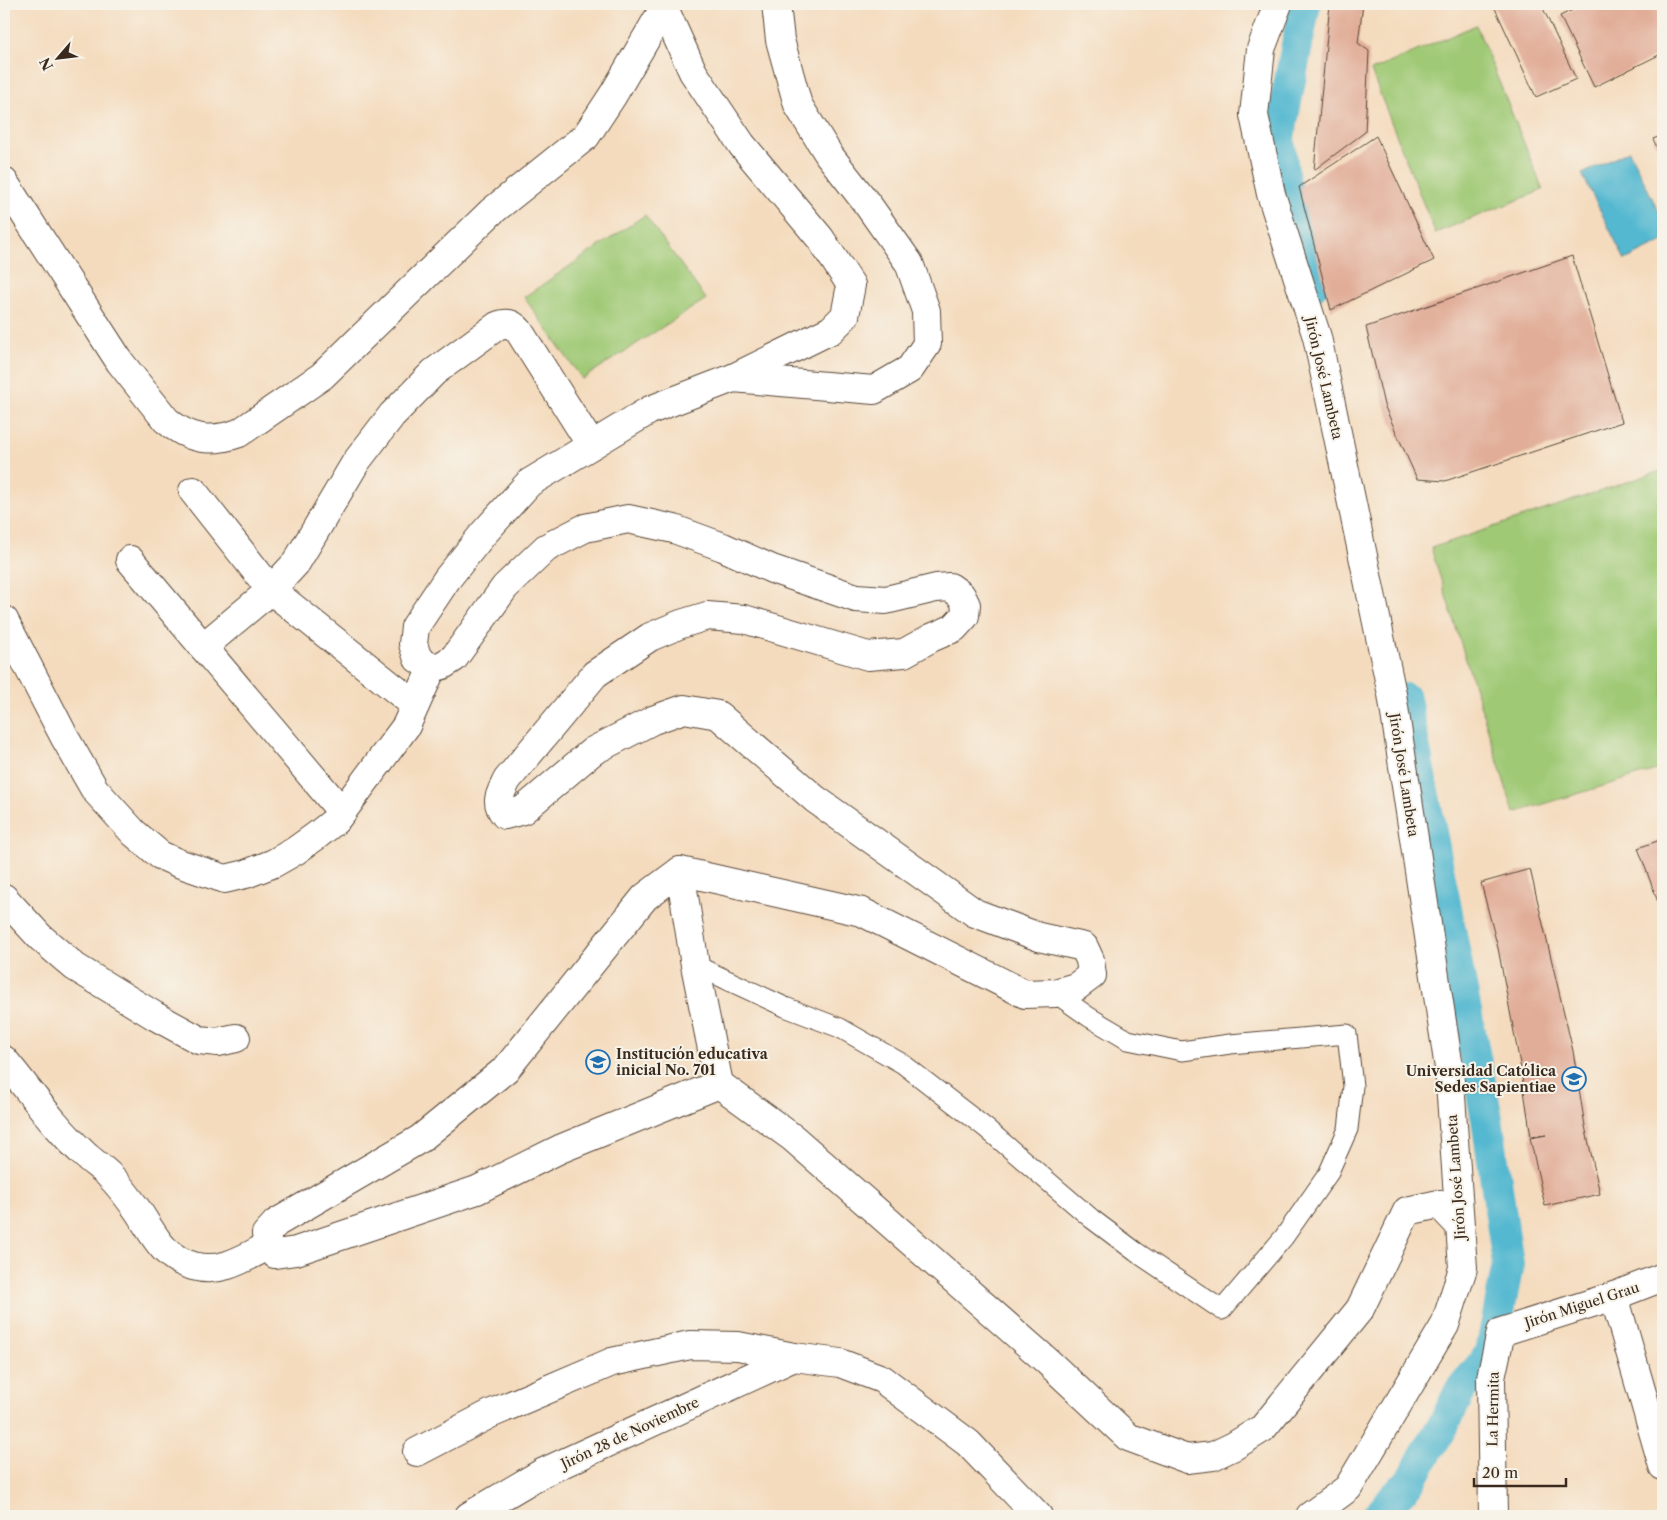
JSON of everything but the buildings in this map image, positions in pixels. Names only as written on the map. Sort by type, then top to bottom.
[{"type":"street","points":[[733,378],[874,390],[910,369],[927,344],[926,311],[909,263],[868,205],[829,155],[798,105],[780,40],[776,4]]},
{"type":"street","name":"Jirón José Lambeta","points":[[1278,4],[1261,49],[1254,115],[1271,194],[1317,337],[1392,694],[1448,1068],[1463,1268],[1444,1325],[1388,1417],[1348,1488],[1310,1516]]},
{"type":"street","points":[[664,6],[693,72],[742,145],[820,238],[851,285],[844,316],[831,330],[733,378],[650,410],[529,483],[483,534],[447,580],[415,627],[413,644],[418,659],[432,668],[443,665],[454,658],[505,587],[546,548],[585,528],[628,518],[674,529],[723,547],[772,569],[856,598],[886,600],[936,588],[950,587],[961,595],[966,605],[965,616],[954,628],[904,653],[868,656],[744,619],[707,616],[650,637],[595,674],[507,780],[498,800],[500,808],[505,815],[522,810],[593,751],[653,720],[684,709],[718,715],[815,799],[975,913],[1039,937],[1084,947],[1090,960],[1092,975],[1076,987],[1055,993],[1025,994],[862,912],[680,871],[645,897],[506,1069],[420,1139],[276,1222],[266,1234],[268,1246],[275,1254],[296,1251],[477,1190],[560,1149],[719,1084]]},
{"type":"street","points":[[4,182],[120,362],[166,420],[174,428],[195,437],[225,438],[239,432],[322,376],[491,212],[586,136],[664,6]]},
{"type":"street","points":[[203,647],[272,590],[296,563],[356,462],[392,415],[434,372],[497,326],[505,323],[514,325],[520,331],[591,446]]},
{"type":"street","points":[[193,491],[272,590],[415,705]]},
{"type":"street","points":[[130,560],[342,812]]},
{"type":"street","points":[[4,620],[65,738],[95,790],[134,833],[160,855],[225,879],[246,874],[274,863],[296,850],[336,820],[406,726],[432,668]]},
{"type":"street","points":[[680,871],[695,965],[719,1084],[793,1138],[1047,1361],[1128,1437],[1187,1460],[1213,1456],[1234,1446],[1263,1428],[1360,1309],[1407,1211],[1439,1204],[1459,1225]]},
{"type":"street","points":[[4,898],[40,937],[75,967],[155,1016],[198,1040],[218,1042],[236,1038]]},
{"type":"street","points":[[4,1060],[38,1103],[82,1153],[109,1175],[135,1207],[158,1243],[168,1253],[180,1261],[193,1266],[211,1268],[229,1266],[268,1246]]},
{"type":"street","name":"Jirón Miguel Grau","points":[[1501,1332],[1614,1296],[1663,1277]]},
{"type":"street","points":[[1614,1296],[1663,1466]]},
{"type":"street","name":"La Hermita","points":[[1493,1516],[1492,1378],[1501,1332]]},
{"type":"street","points":[[417,1452],[490,1414],[612,1362],[690,1346],[738,1346],[794,1357],[840,1363],[882,1380],[968,1443],[1038,1516]]},
{"type":"street","name":"Jirón 28 de Noviembre","points":[[469,1516],[542,1474],[794,1357]]},
{"type":"lane","points":[[695,965],[785,1007],[840,1028],[903,1064],[987,1129],[1092,1219],[1136,1252],[1222,1310],[1284,1237],[1328,1174],[1348,1129],[1353,1086],[1347,1034],[1230,1044],[1182,1051],[1128,1040],[1089,1017],[1055,993]]},
{"type":"green space","points":[[1476,25],[1543,190],[1435,233],[1371,71]]},
{"type":"green space","points":[[645,215],[706,299],[582,379],[524,297]]},
{"type":"green space","points":[[1663,470],[1663,768],[1514,813],[1431,548]]},
{"type":"water","points":[[1629,151],[1663,220],[1663,241],[1625,260],[1582,174]]},
{"type":"waterway","points":[[1305,4],[1279,137],[1284,181],[1313,285]]},
{"type":"waterway","points":[[1377,1516],[1411,1480],[1459,1393],[1491,1353],[1508,1264],[1487,1119],[1405,699]]},
{"type":"place","name":"Institución educativa inicial No. 701","points":[[598,1062]]},
{"type":"place","name":"Universidad Católica Sedes Sapientiae","points":[[1574,1079]]}]
